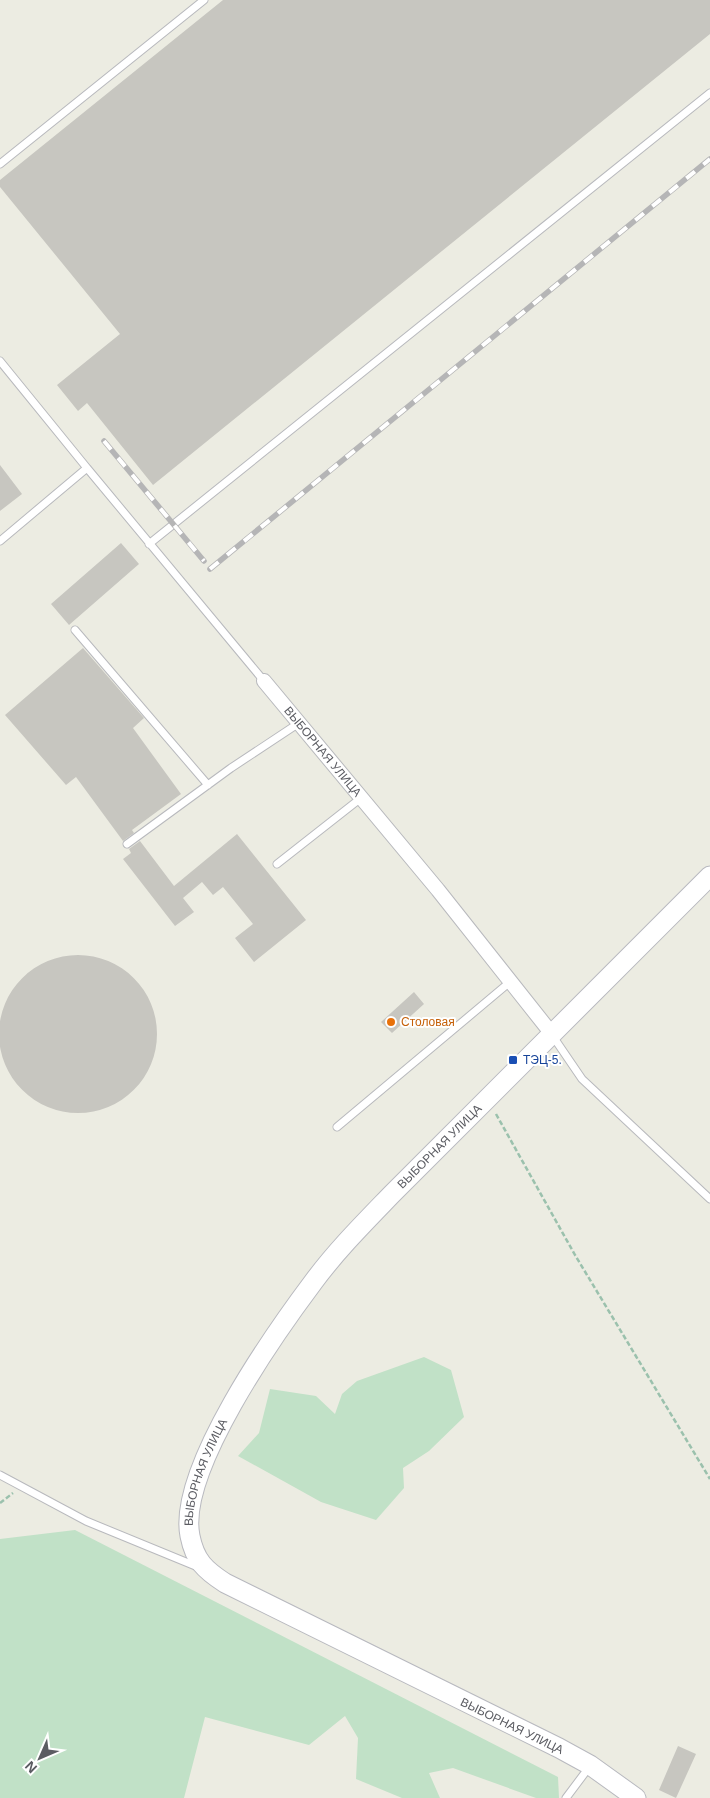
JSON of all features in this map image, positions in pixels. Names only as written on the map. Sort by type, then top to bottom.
[{"type":"main road","name":"ВЫБОРНАЯ УЛИЦА","points":[[636,1798],[590,1765],[225,1583],[205,1570],[190,1537],[189,1519],[196,1483],[218,1431],[244,1383],[314,1281],[354,1233],[710,876]]},
{"type":"street","name":"ВЫБОРНАЯ УЛИЦА","points":[[264,681],[438,890],[552,1034]]},
{"type":"lane","points":[[0,164],[204,0]]},
{"type":"lane","points":[[149,544],[710,93]]},
{"type":"lane","points":[[0,361],[149,544],[264,681]]},
{"type":"lane","points":[[0,541],[88,468]]},
{"type":"lane","points":[[75,630],[208,785]]},
{"type":"lane","points":[[127,844],[208,785],[299,723]]},
{"type":"lane","points":[[276,864],[361,798]]},
{"type":"lane","points":[[337,1127],[510,982]]},
{"type":"lane","points":[[552,1034],[582,1078],[710,1199]]},
{"type":"lane","points":[[0,1475],[86,1521],[205,1570]]},
{"type":"lane","points":[[566,1798],[590,1765]]},
{"type":"path","points":[[487,1099],[574,1255],[710,1479]]},
{"type":"green space","points":[[424,1357],[451,1370],[464,1417],[429,1451],[403,1468],[404,1488],[376,1520],[321,1502],[238,1456],[259,1433],[270,1389],[316,1396],[335,1414],[342,1394],[357,1381]]},
{"type":"green space","points":[[75,1530],[558,1777],[559,1798],[536,1798],[453,1768],[429,1773],[440,1798],[402,1798],[356,1779],[358,1738],[345,1716],[309,1745],[205,1717],[184,1798],[0,1798],[0,1539]]},
{"type":"building","points":[[223,0],[710,0],[710,34],[153,485],[87,403],[78,411],[57,385],[120,334],[0,187],[0,180]]},
{"type":"building","points":[[0,465],[22,494],[0,511]]},
{"type":"building","points":[[121,543],[139,564],[69,625],[51,604]]},
{"type":"building","points":[[83,648],[144,718],[133,728],[181,794],[132,830],[134,833],[123,841],[76,777],[66,785],[5,715]]},
{"type":"building","points":[[237,834],[306,920],[254,962],[235,938],[253,924],[223,887],[213,895],[202,882],[183,898],[194,912],[175,926],[123,859],[131,853],[129,849],[140,841],[174,886]]},
{"type":"building","points":[[86,955],[101,958],[115,964],[134,978],[144,990],[154,1011],[157,1034],[154,1057],[144,1078],[134,1090],[122,1100],[101,1110],[86,1113],[70,1113],[55,1110],[34,1100],[12,1078],[0,1049],[-1,1026],[2,1011],[12,990],[34,968],[63,956]]},
{"type":"building","points":[[414,992],[424,1004],[392,1033],[381,1022]]},
{"type":"building","points":[[678,1746],[696,1754],[676,1798],[659,1790]]},
{"type":"railway","points":[[210,569],[710,159]]},
{"type":"railway","points":[[104,441],[204,561]]},
{"type":"place","name":"Столовая","points":[[391,1022]]},
{"type":"place","name":"ТЭЦ-5.","points":[[513,1060]]}]
